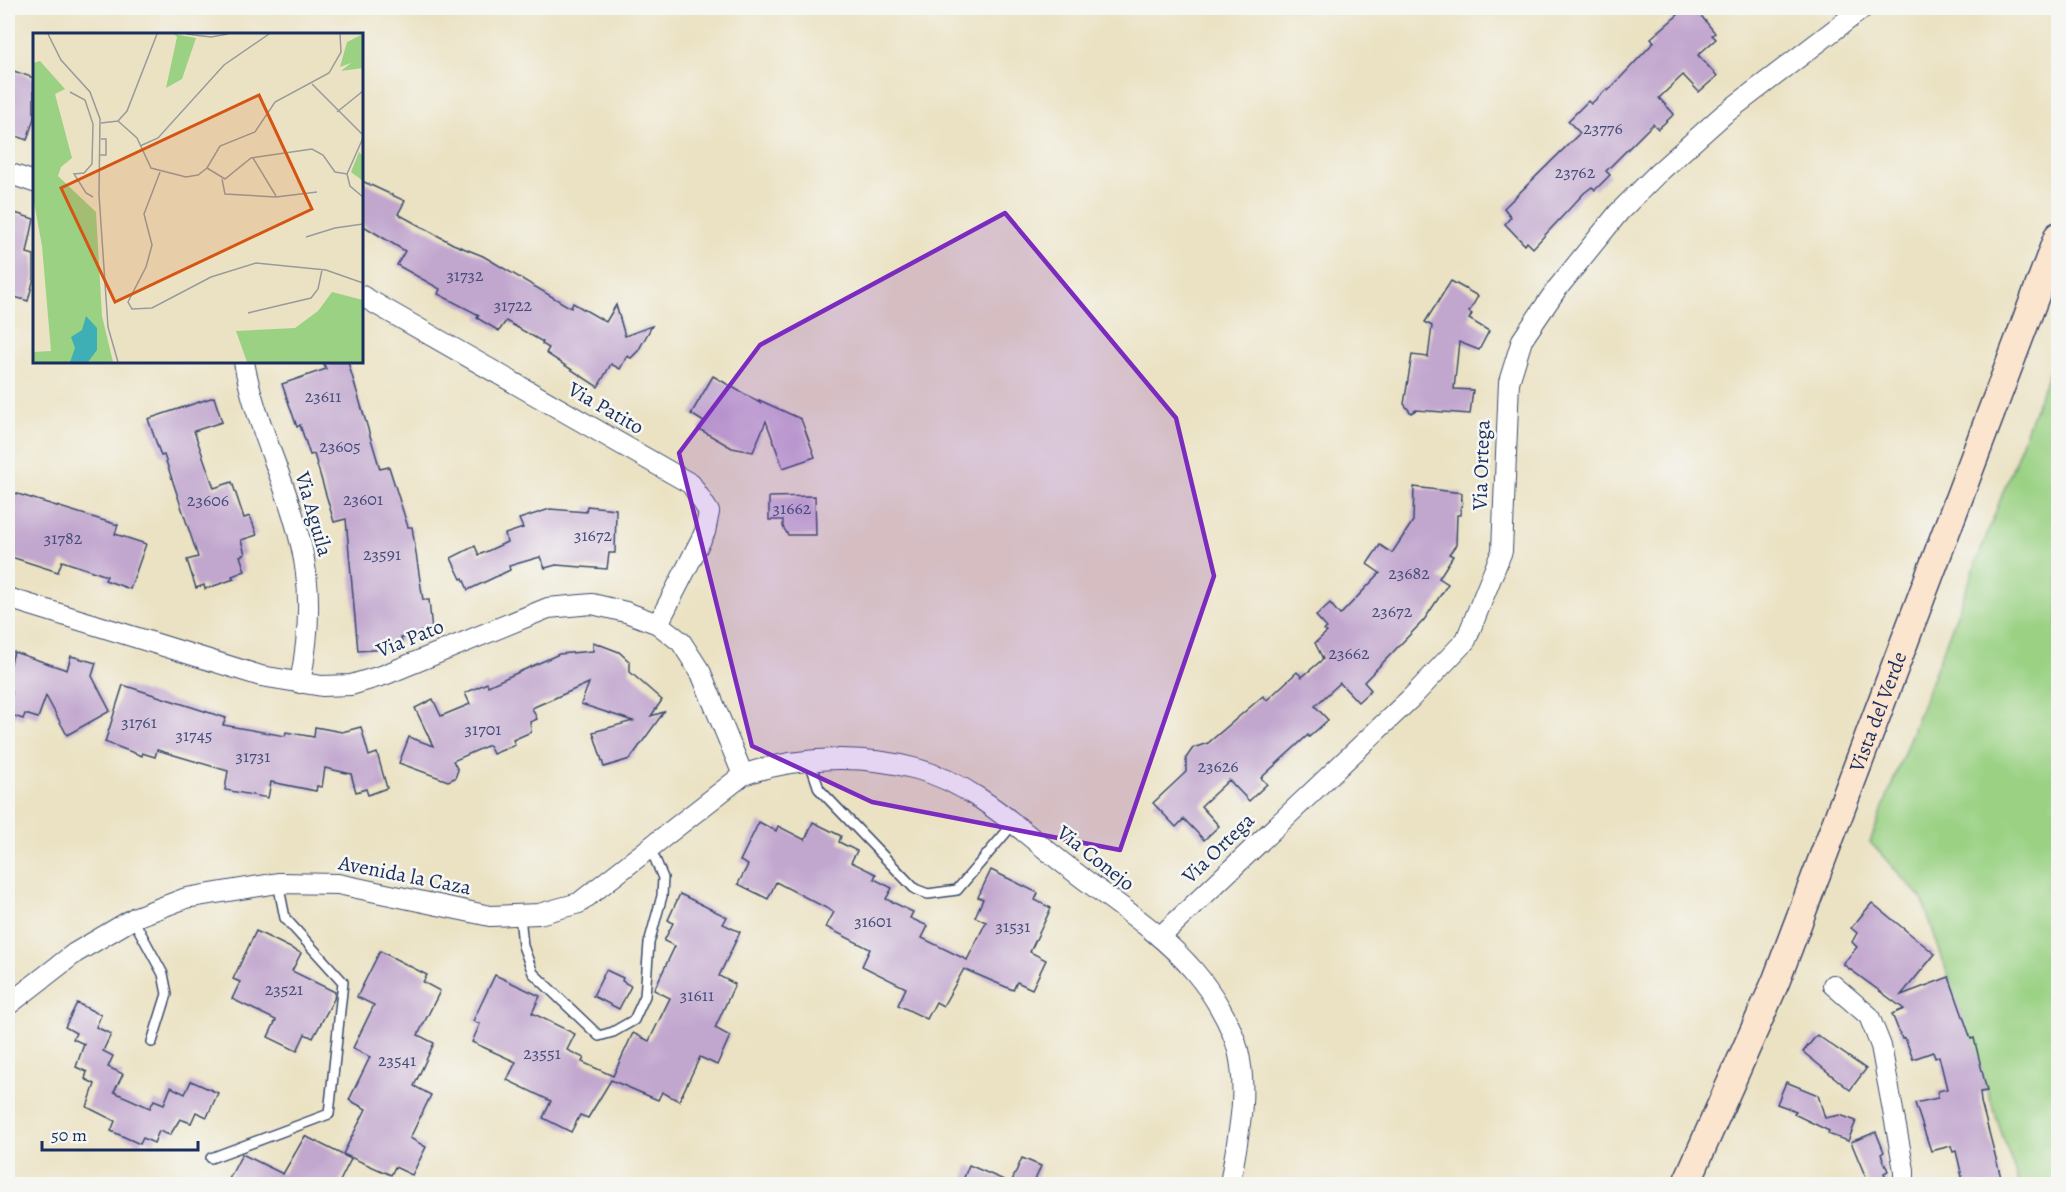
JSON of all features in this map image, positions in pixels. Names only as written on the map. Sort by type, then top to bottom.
[{"type":"street","name":"Via Ortega","points":[[1160,937],[1411,698],[1466,640],[1502,551],[1509,382],[1522,340],[1556,290],[1619,212],[1657,174],[1723,115],[1863,8]]},
{"type":"street","points":[[8,173],[33,182]]},
{"type":"street","name":"Vista del Verde","points":[[1686,1185],[1776,981],[2058,236]]},
{"type":"street","name":"Via Patito","points":[[363,297],[691,484],[709,512],[705,532],[658,624]]},
{"type":"street","name":"Via Aguila","points":[[244,363],[249,390],[295,523],[307,574],[308,643],[300,683]]},
{"type":"street","name":"Via Pato","points":[[8,598],[261,676],[300,683],[351,685],[384,675],[548,608],[592,604],[658,624],[681,642],[701,673],[743,775]]},
{"type":"street","name":"Via Conejo","points":[[743,775],[766,767],[844,759],[919,769],[957,785],[1014,823],[1160,937],[1194,971],[1219,1007],[1238,1049],[1243,1098],[1230,1185]]},
{"type":"street","name":"Avenida la Caza","points":[[8,1005],[75,953],[133,919],[186,898],[278,883],[338,885],[490,916],[539,914],[579,903],[743,775]]},
{"type":"street","points":[[1833,985],[1869,1016],[1881,1046],[1904,1170],[1904,1185]]},
{"type":"lane","points":[[810,762],[819,789],[915,890],[928,894],[957,890],[1014,823]]},
{"type":"lane","points":[[520,915],[524,946],[533,973],[599,1036],[613,1032],[634,1020],[645,996],[649,943],[662,896],[663,878],[650,847]]},
{"type":"lane","points":[[211,1158],[329,1114],[343,982],[285,918],[278,883]]},
{"type":"lane","points":[[133,919],[164,974],[167,994],[152,1042]]},
{"type":"highlighted area","points":[[1005,213],[1176,418],[1214,576],[1120,850],[872,802],[752,746],[679,453],[760,345]]},
{"type":"green space","points":[[2058,348],[2058,1184],[2019,1184],[1922,899],[1870,842]]},
{"type":"building","points":[[1686,8],[1695,8],[1715,33],[1712,35],[1716,39],[1698,55],[1717,76],[1699,92],[1683,75],[1659,98],[1674,114],[1658,129],[1653,124],[1606,171],[1610,175],[1595,190],[1592,187],[1584,193],[1533,248],[1527,242],[1525,245],[1505,224],[1511,217],[1504,208],[1580,133],[1568,121],[1588,101],[1591,104],[1607,89],[1608,91],[1654,42],[1651,38]]},
{"type":"building","points":[[8,69],[33,78],[33,121],[27,140],[8,133]]},
{"type":"building","points":[[363,181],[405,201],[398,214],[453,244],[483,256],[571,308],[573,303],[606,322],[616,305],[625,336],[652,326],[638,351],[631,358],[627,356],[620,369],[611,364],[598,387],[546,353],[549,348],[542,344],[543,342],[506,321],[499,331],[477,318],[479,315],[438,294],[440,289],[397,265],[405,251],[363,226]]},
{"type":"building","points":[[15,213],[33,219],[27,253],[33,255],[33,282],[28,301],[8,295],[8,216],[14,218]]},
{"type":"building","points":[[1451,281],[1478,296],[1469,312],[1472,314],[1469,319],[1489,331],[1479,350],[1459,342],[1454,389],[1473,390],[1470,414],[1416,410],[1411,413],[1404,404],[1412,355],[1428,357],[1432,326],[1425,322]]},
{"type":"building","points":[[323,363],[348,363],[380,469],[389,467],[408,527],[412,527],[423,600],[429,600],[432,631],[420,632],[420,636],[401,638],[402,642],[388,643],[388,649],[358,651],[346,519],[334,522],[314,454],[310,455],[300,425],[297,427],[282,384],[326,369]]},
{"type":"building","points":[[713,376],[760,403],[759,400],[801,419],[815,457],[783,468],[766,421],[753,452],[732,448],[699,429],[704,422],[691,414]]},
{"type":"building","points":[[214,397],[222,422],[194,431],[214,488],[232,482],[244,518],[250,516],[257,535],[241,540],[245,554],[240,556],[245,571],[232,576],[234,579],[205,589],[204,585],[196,588],[187,560],[198,557],[164,455],[161,456],[148,419]]},
{"type":"building","points":[[1414,487],[1462,493],[1461,515],[1457,515],[1456,545],[1449,554],[1453,556],[1439,578],[1448,584],[1424,620],[1364,682],[1371,690],[1358,702],[1340,683],[1315,706],[1328,720],[1261,778],[1267,784],[1249,801],[1229,780],[1201,806],[1219,826],[1204,840],[1184,819],[1176,827],[1153,803],[1186,772],[1186,758],[1193,748],[1208,743],[1263,696],[1267,700],[1297,672],[1302,677],[1323,659],[1315,643],[1327,632],[1324,630],[1327,628],[1316,616],[1330,603],[1340,615],[1380,573],[1367,564],[1380,545],[1392,553],[1413,521]]},
{"type":"building","points":[[8,491],[118,525],[115,534],[146,544],[130,589],[105,580],[107,576],[62,561],[58,572],[8,556]]},
{"type":"building","points":[[815,496],[816,535],[788,535],[783,527],[783,520],[769,520],[769,497]]},
{"type":"building","points":[[587,506],[616,509],[615,553],[609,553],[607,569],[556,565],[545,568],[540,557],[509,566],[510,570],[468,590],[451,558],[475,546],[479,555],[507,542],[505,534],[523,528],[519,519],[550,509],[586,512]]},
{"type":"building","points":[[593,642],[619,652],[630,662],[630,672],[662,700],[651,716],[664,712],[630,759],[604,767],[593,732],[633,721],[581,704],[589,683],[532,708],[537,719],[530,722],[531,732],[513,740],[515,745],[493,754],[489,745],[453,761],[458,770],[455,778],[448,781],[399,763],[409,737],[433,746],[415,708],[433,699],[441,716],[470,704],[465,693],[487,683],[488,686],[559,654],[593,651]]},
{"type":"building","points":[[14,652],[67,670],[71,656],[96,663],[92,676],[110,711],[67,735],[46,696],[38,718],[25,714],[23,719],[8,714],[12,692],[8,691],[8,672]]},
{"type":"building","points":[[123,685],[226,718],[223,725],[285,736],[286,732],[314,737],[315,727],[342,732],[361,727],[369,756],[377,753],[387,788],[368,795],[366,789],[356,792],[351,774],[325,768],[322,787],[317,786],[316,791],[271,782],[268,798],[225,790],[228,771],[157,750],[155,757],[142,753],[142,756],[105,742]]},
{"type":"building","points":[[759,822],[776,831],[778,826],[805,840],[813,822],[841,836],[839,842],[857,851],[851,862],[876,874],[874,879],[892,888],[886,899],[913,912],[910,918],[928,926],[922,938],[967,960],[986,922],[975,917],[983,899],[978,897],[991,870],[1038,893],[1035,900],[1051,908],[1030,952],[1046,960],[1032,989],[1017,982],[1013,990],[964,969],[943,1006],[936,1002],[927,1019],[898,1005],[906,988],[862,966],[870,949],[826,927],[834,912],[776,882],[768,899],[738,884],[748,865],[740,861]]},
{"type":"building","points":[[680,894],[727,917],[723,924],[740,932],[719,976],[735,984],[715,1028],[730,1036],[717,1065],[700,1057],[679,1101],[662,1092],[658,1100],[611,1080],[588,1118],[580,1115],[571,1132],[543,1118],[551,1101],[507,1080],[516,1062],[472,1042],[480,1024],[473,1021],[495,975],[540,996],[532,1013],[575,1034],[567,1050],[584,1058],[582,1062],[613,1076],[633,1033],[649,1041],[670,998],[654,990],[675,946],[664,941],[673,923],[668,920]]},
{"type":"building","points":[[1872,903],[1935,954],[1901,995],[1949,977],[1971,1039],[1974,1038],[1987,1091],[1980,1092],[1981,1102],[2003,1185],[1964,1185],[1956,1151],[1953,1152],[1951,1146],[1931,1151],[1915,1103],[1938,1098],[1938,1091],[1947,1089],[1939,1056],[1935,1058],[1933,1052],[1913,1059],[1892,1014],[1904,1009],[1843,964],[1857,947],[1852,942],[1857,933],[1851,928]]},
{"type":"building","points":[[256,931],[301,953],[292,971],[335,992],[334,999],[313,1038],[305,1034],[297,1051],[268,1037],[276,1020],[232,999],[240,982],[233,979]]},
{"type":"building","points":[[380,951],[427,975],[423,982],[440,991],[418,1035],[434,1043],[414,1086],[431,1095],[410,1138],[426,1147],[412,1175],[395,1167],[391,1175],[343,1154],[366,1109],[349,1100],[370,1057],[353,1048],[374,1005],[357,997]]},
{"type":"building","points":[[606,970],[623,978],[622,981],[631,986],[619,1009],[593,996]]},
{"type":"building","points":[[77,1003],[101,1015],[96,1027],[111,1034],[103,1051],[113,1056],[108,1067],[123,1074],[114,1092],[150,1108],[154,1100],[164,1104],[171,1087],[185,1094],[191,1081],[218,1093],[207,1117],[196,1112],[191,1123],[180,1119],[170,1135],[159,1131],[154,1143],[143,1138],[140,1144],[111,1131],[115,1121],[87,1107],[95,1084],[85,1079],[87,1072],[76,1067],[84,1044],[73,1039],[76,1033],[65,1027]]},
{"type":"building","points":[[1817,1035],[1866,1069],[1850,1090],[1803,1052]]},
{"type":"building","points":[[1786,1082],[1818,1095],[1825,1118],[1840,1115],[1856,1121],[1848,1141],[1828,1134],[1829,1131],[1794,1114],[1796,1111],[1777,1104]]},
{"type":"building","points":[[1876,1132],[1884,1152],[1881,1154],[1888,1171],[1884,1173],[1889,1185],[1869,1185],[1851,1142]]},
{"type":"building","points":[[305,1136],[351,1159],[338,1185],[226,1185],[242,1154],[283,1174]]},
{"type":"building","points":[[1022,1158],[1041,1166],[1033,1185],[961,1185],[969,1165],[1011,1183]]}]
